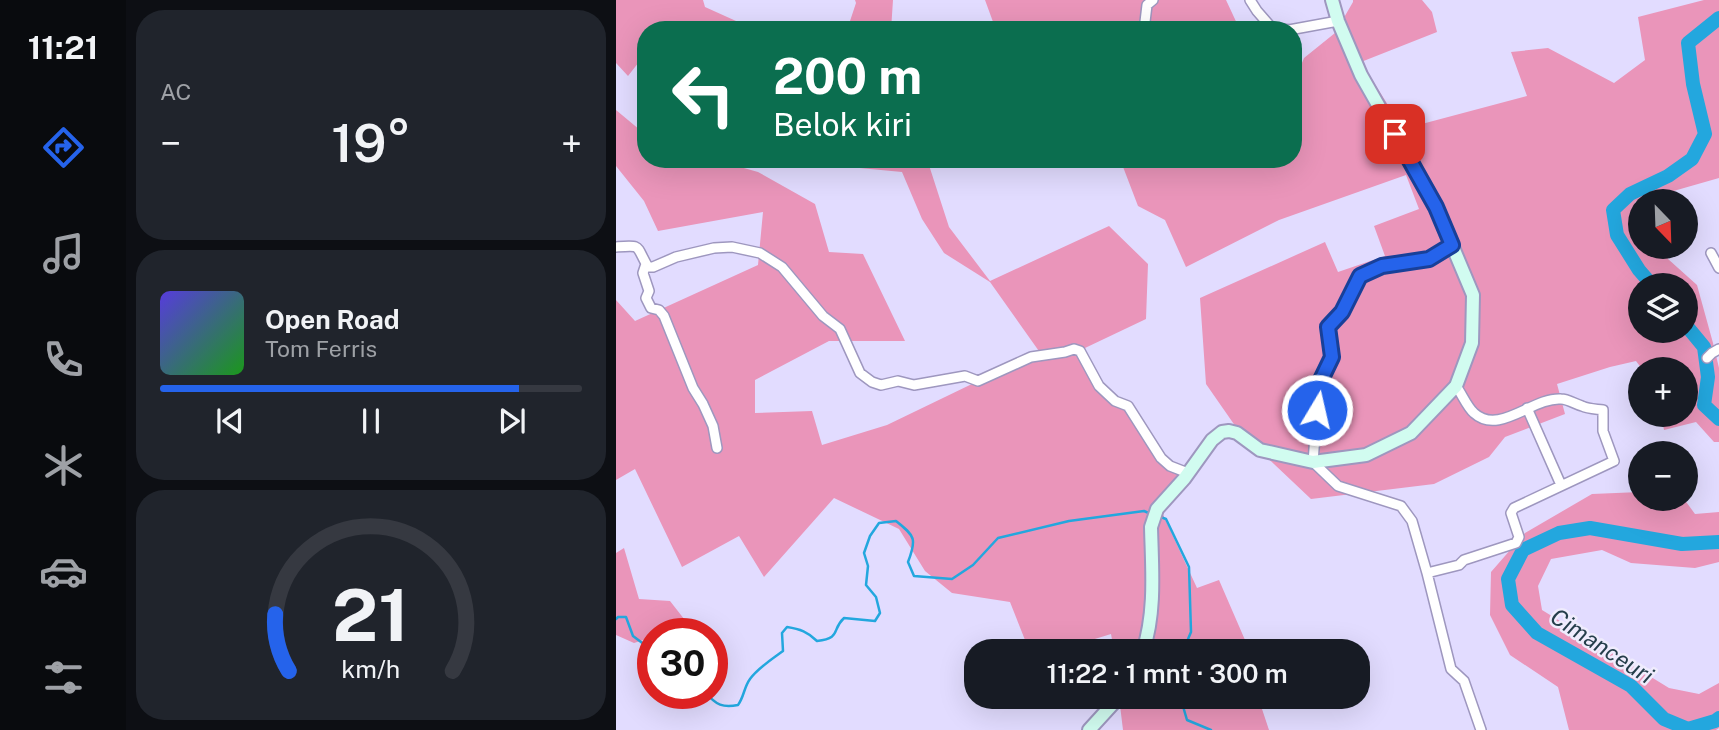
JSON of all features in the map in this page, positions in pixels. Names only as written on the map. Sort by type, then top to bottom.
[{"type":"street","points":[[1145,21],[1147,5],[1153,0]]},
{"type":"street","points":[[1250,0],[1266,21]]},
{"type":"street","points":[[1146,639],[1153,598],[1151,527],[1155,514],[1212,440],[1222,432],[1229,431],[1237,433],[1260,450],[1313,462],[1366,455],[1411,433],[1456,386],[1472,343],[1473,295],[1436,207],[1361,75],[1332,0]]},
{"type":"street","points":[[1302,27],[1338,20]]},
{"type":"street","points":[[616,247],[633,245],[639,249],[648,267],[714,248],[732,247],[760,253],[782,267],[823,316],[840,329],[860,373],[881,385],[898,381],[914,385],[965,376],[978,381],[1031,357],[1074,349],[1080,351],[1099,386],[1115,401],[1128,406],[1161,458],[1170,466],[1188,472]]},
{"type":"street","points":[[1313,462],[1319,384],[1332,357],[1328,327],[1342,312],[1360,276],[1382,266],[1429,259],[1452,245]]},
{"type":"street","points":[[1711,253],[1719,268]]},
{"type":"street","points":[[646,264],[643,273],[649,291],[646,298],[652,308],[659,310],[664,316],[693,388],[713,426],[717,448]]},
{"type":"street","points":[[1707,358],[1719,349]]},
{"type":"street","points":[[1427,573],[1459,565],[1464,559],[1516,543],[1519,537],[1511,513],[1514,508],[1614,461],[1603,431],[1603,410],[1585,408],[1563,398],[1527,408],[1506,419],[1490,421],[1475,414],[1456,386]]},
{"type":"street","points":[[1527,408],[1561,485]]},
{"type":"street","points":[[1313,462],[1338,486],[1401,506],[1412,521],[1451,669],[1464,681],[1482,730]]},
{"type":"street","points":[[1089,730],[1108,709]]},
{"type":"shaded area","points":[[616,0],[703,0],[705,7],[736,21],[637,21],[637,64],[628,76],[616,63]]},
{"type":"shaded area","points":[[855,0],[893,0],[892,21],[850,21]]},
{"type":"shaded area","points":[[985,0],[1226,0],[1236,21],[993,21]]},
{"type":"shaded area","points":[[1353,0],[1422,0],[1432,12],[1437,32],[1361,62],[1403,129],[1527,96],[1511,52],[1548,48],[1614,83],[1645,60],[1638,17],[1704,0],[1719,0],[1719,178],[1680,189],[1628,189],[1628,259],[1668,259],[1684,273],[1628,273],[1628,343],[1698,343],[1698,289],[1719,368],[1719,442],[1714,442],[1698,424],[1698,357],[1628,357],[1628,363],[1557,384],[1565,414],[1505,437],[1489,457],[1434,484],[1311,499],[1238,430],[1206,384],[1200,298],[1325,242],[1338,272],[1385,256],[1374,226],[1419,209],[1406,175],[1279,220],[1186,267],[1165,220],[1138,206],[1123,168],[1302,168],[1304,58],[1335,33]]},
{"type":"shaded area","points":[[616,110],[637,128],[637,168],[744,168],[758,172],[815,204],[829,252],[863,254],[905,341],[829,341],[755,380],[755,413],[812,411],[822,445],[887,425],[1041,354],[990,282],[944,253],[922,219],[902,172],[860,168],[930,168],[949,227],[990,281],[1109,226],[1148,264],[1146,319],[1085,348],[1099,388],[1134,409],[1165,460],[1189,471],[1160,508],[1197,588],[1219,580],[1245,639],[1112,639],[1111,634],[1095,639],[1025,639],[1010,602],[952,593],[925,571],[899,529],[834,498],[764,577],[739,536],[682,567],[635,469],[616,480],[616,300],[635,321],[758,265],[763,212],[658,231],[644,201],[616,166]]},
{"type":"shaded area","points":[[1628,492],[1628,511],[1693,511],[1695,514],[1719,512],[1719,562],[1695,568],[1631,563],[1602,550],[1551,559],[1538,586],[1542,610],[1669,688],[1699,694],[1719,683],[1719,728],[1716,730],[1569,730],[1558,687],[1510,655],[1490,615],[1491,572],[1525,533],[1592,494]]},
{"type":"shaded area","points":[[624,548],[639,599],[670,601],[683,618],[637,618],[637,642],[634,643],[616,635],[616,553]]},
{"type":"shaded area","points":[[1120,709],[1262,709],[1269,730],[1123,730]]},
{"type":"waterway","name":"Cimanceuri","points":[[1642,273],[1617,235],[1613,210],[1630,194],[1668,176],[1692,159],[1705,134],[1693,84],[1688,43],[1719,18]]},
{"type":"waterway","name":"Cimanceuri","points":[[1698,340],[1704,347],[1708,377],[1704,405],[1719,419]]},
{"type":"waterway","points":[[728,706],[738,705],[753,675],[783,651],[782,633],[787,627],[804,631],[817,641],[833,636],[844,618],[875,621],[880,613],[876,597],[866,585],[868,566],[864,553],[870,536],[879,523],[896,521],[911,534],[913,548],[908,562],[914,576],[952,579],[973,565],[998,538],[1069,521],[1144,511],[1151,514]]},
{"type":"waterway","points":[[1158,516],[1166,519],[1189,567],[1191,632],[1188,639]]},
{"type":"waterway","name":"Cimanceuri","points":[[1719,542],[1682,544],[1590,528],[1559,533],[1523,550],[1508,579],[1512,605],[1537,633],[1631,686],[1664,719],[1688,729],[1719,718]]},
{"type":"waterway","points":[[616,619],[626,617],[633,636],[637,639]]},
{"type":"waterway","points":[[1184,709],[1187,720],[1211,730]]},
{"type":"route","points":[[1317,410],[1319,384],[1332,357],[1328,327],[1342,312],[1360,276],[1382,266],[1429,259],[1452,245],[1436,207],[1395,134]]}]
